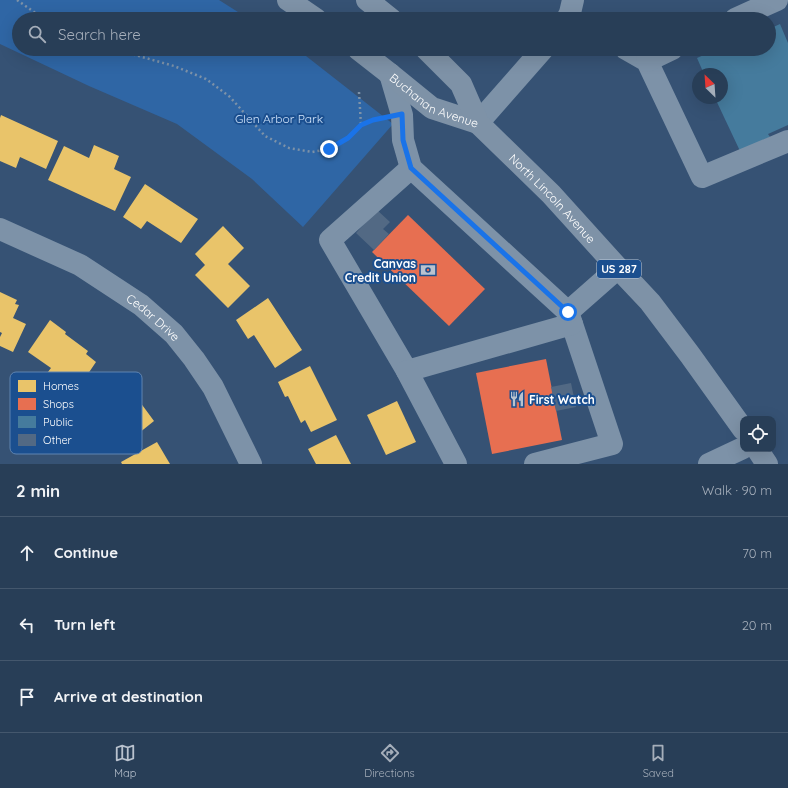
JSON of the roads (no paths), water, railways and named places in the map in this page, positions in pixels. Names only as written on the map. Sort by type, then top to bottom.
[{"type":"highway","points":[[288,0],[306,12]]},
{"type":"highway","points":[[368,0],[383,12]]},
{"type":"highway","name":"Buchanan Avenue","points":[[367,56],[432,108],[478,123]]},
{"type":"highway","name":"Buchanan Avenue","points":[[433,56],[461,84],[478,123]]},
{"type":"highway","name":"North Lincoln Avenue","points":[[478,123],[551,194],[650,302],[740,425]]},
{"type":"highway","points":[[759,452],[767,464]]},
{"type":"street","points":[[750,12],[777,0]]},
{"type":"street","points":[[478,123],[537,56]]},
{"type":"street","points":[[638,56],[647,61],[702,177],[788,141]]},
{"type":"street","points":[[647,61],[657,56]]},
{"type":"street","points":[[390,74],[402,114],[403,140],[411,168],[570,318],[612,444],[536,464]]},
{"type":"street","points":[[411,168],[330,240],[407,371],[456,464]]},
{"type":"street","name":"Cedar Drive","points":[[0,229],[80,265],[141,305],[174,334],[194,358],[213,387],[251,464]]},
{"type":"street","points":[[407,371],[570,318],[618,268]]},
{"type":"street","points":[[709,464],[740,449]]},
{"type":"place","name":"Canvas Credit Union","points":[[428,270]]},
{"type":"place","name":"First Watch","points":[[517,399]]},
{"type":"park label","name":"Glen Arbor Park","points":[[279,118]]}]
